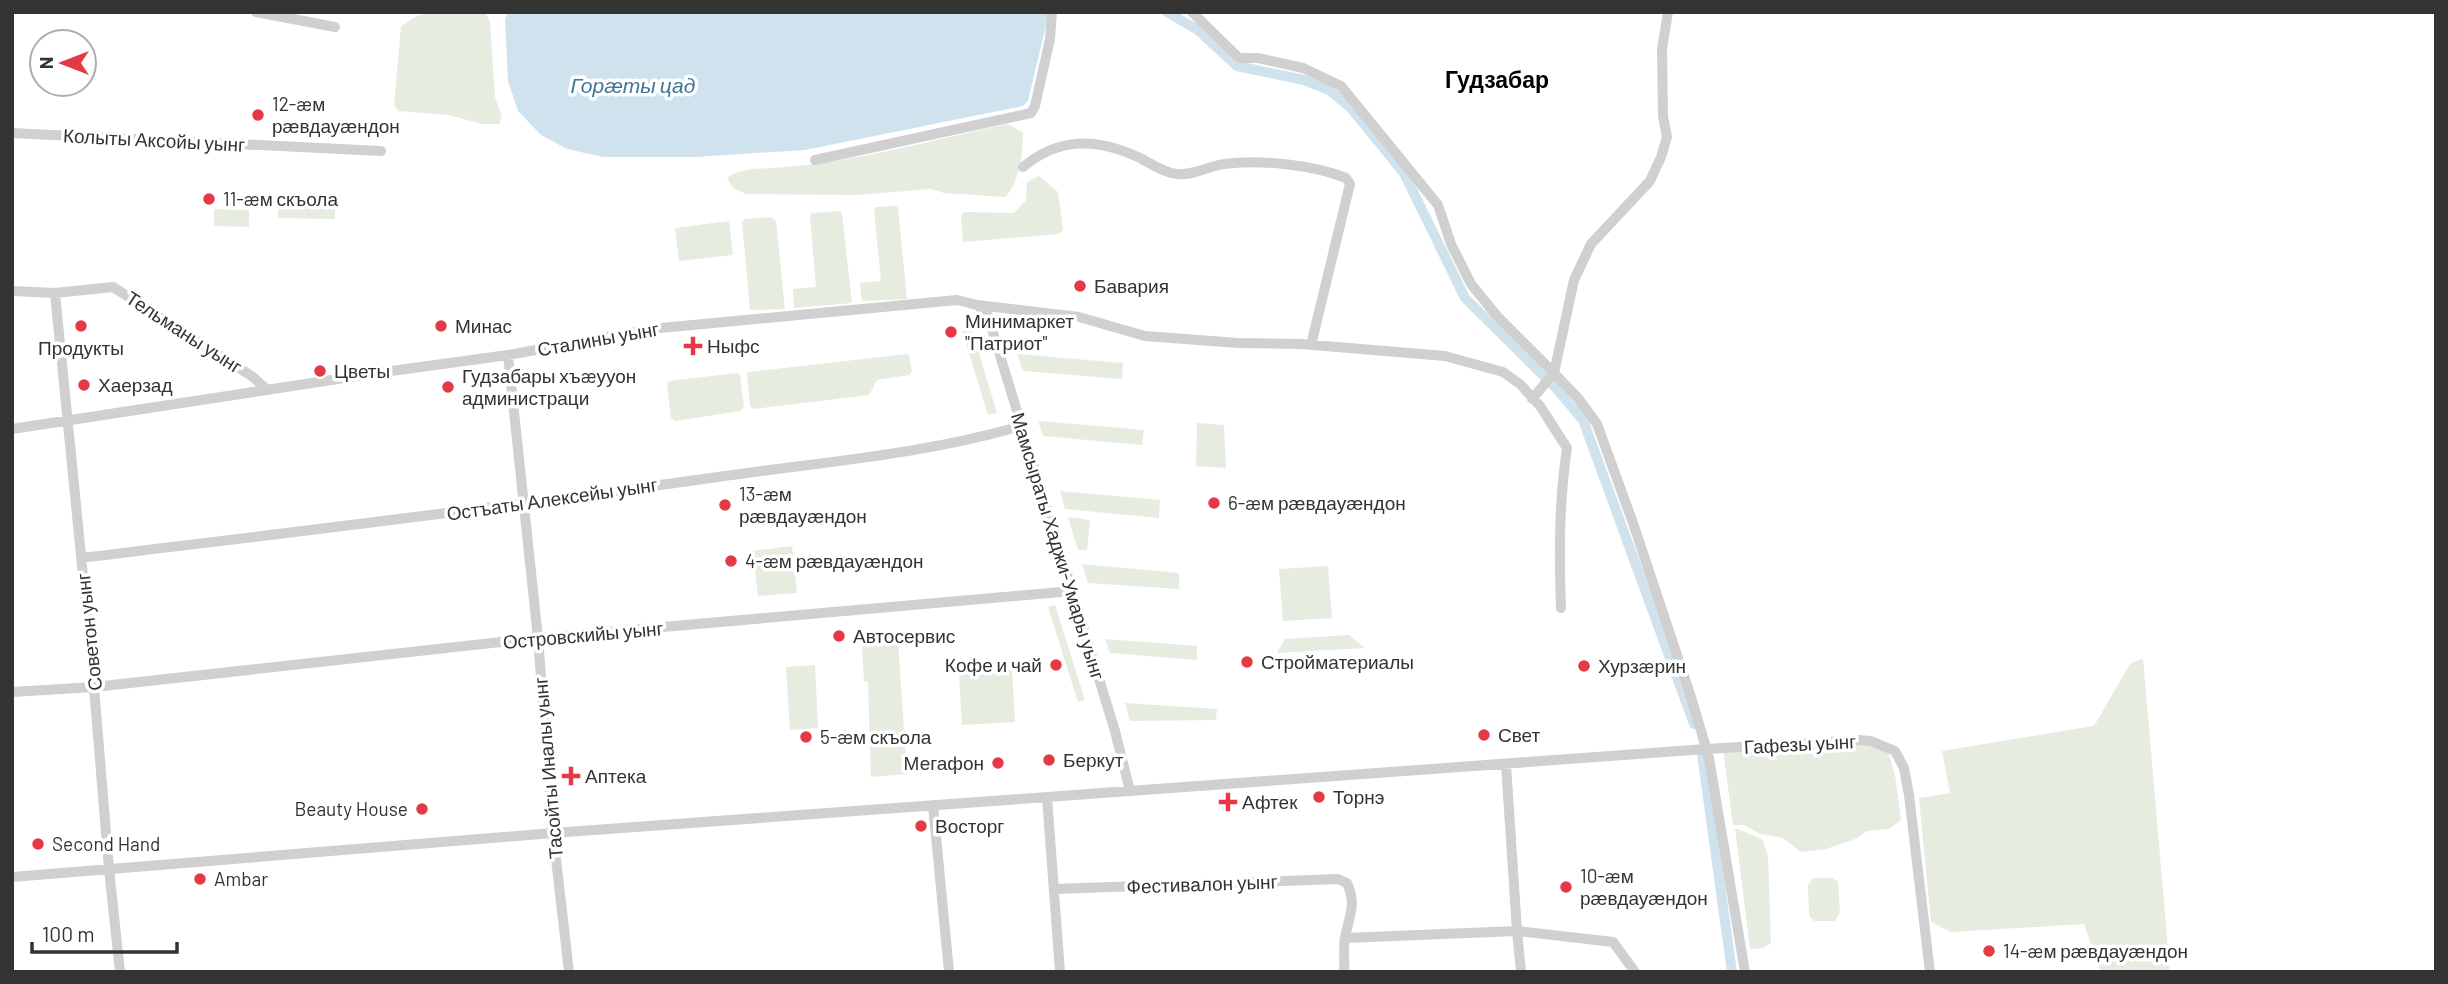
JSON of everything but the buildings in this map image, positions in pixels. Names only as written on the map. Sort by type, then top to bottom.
[{"type":"street","points":[[256,12],[335,27]]},
{"type":"street","points":[[1192,12],[1239,58],[1258,58],[1303,68],[1341,86],[1438,205],[1451,244],[1471,284],[1497,316],[1578,398],[1597,424],[1638,535],[1709,758],[1745,972]]},
{"type":"street","points":[[1534,396],[1553,375],[1574,280],[1591,244],[1650,181],[1661,157],[1667,137],[1663,116],[1662,48],[1668,12]]},
{"type":"street","points":[[816,160],[1031,113],[1035,106],[1053,15]]},
{"type":"street","name":"Колыты Аксойы уынг","points":[[12,133],[380,150]]},
{"type":"street","points":[[1023,167],[1039,154],[1056,146],[1097,144],[1130,154],[1175,174],[1188,174],[1238,163],[1295,166],[1346,178],[1350,184],[1311,345]]},
{"type":"street","name":"Тельманы уынг","points":[[12,291],[55,293],[113,287],[253,377],[267,390]]},
{"type":"street","name":"Советон уынг","points":[[55,293],[120,972]]},
{"type":"street","name":"Сталины уынг","points":[[12,429],[508,355],[650,329],[957,300],[977,305],[1079,317],[1145,336],[1445,356],[1503,372],[1520,384],[1534,396],[1567,448],[1558,538],[1561,608]]},
{"type":"street","name":"Мамсыраты Хаджи-Умары уынг","points":[[977,305],[987,313],[1115,731],[1130,791]]},
{"type":"street","name":"Тасойты Иналы уынг","points":[[508,355],[538,638],[553,833],[569,972]]},
{"type":"street","name":"Остъаты Алексейы уынг","points":[[81,558],[523,504],[905,452],[972,440],[1021,426]]},
{"type":"street","name":"Островскийы уынг","points":[[12,692],[94,687],[538,638],[1072,592]]},
{"type":"street","name":"Гафезы уынг","points":[[12,877],[553,833],[1858,740],[1871,741],[1895,751],[1904,768],[1930,972]]},
{"type":"street","points":[[1506,764],[1521,972]]},
{"type":"street","points":[[1047,797],[1060,972]]},
{"type":"street","points":[[933,805],[949,972]]},
{"type":"street","name":"Фестивалон уынг","points":[[1055,889],[1338,879],[1347,883],[1351,893],[1352,918],[1345,937]]},
{"type":"street","points":[[1344,972],[1345,937],[1517,931],[1613,942],[1635,972]]},
{"type":"shaded area","points":[[433,12],[485,12],[490,22],[495,97],[502,117],[499,124],[482,124],[449,115],[398,111],[394,105],[401,26],[417,16]]},
{"type":"shaded area","points":[[1007,124],[1023,132],[1023,140],[1017,175],[1005,197],[944,193],[931,189],[858,195],[746,194],[733,188],[727,178],[747,170],[813,164],[868,155]]},
{"type":"shaded area","points":[[1039,176],[1058,192],[1063,230],[1058,234],[963,242],[961,216],[964,212],[1014,213],[1026,200],[1027,182]]},
{"type":"shaded area","points":[[278,198],[335,198],[335,219],[278,218]]},
{"type":"shaded area","points":[[896,206],[907,299],[862,301],[860,283],[881,281],[874,210],[876,207]]},
{"type":"shaded area","points":[[214,209],[249,210],[249,227],[214,226]]},
{"type":"shaded area","points":[[840,211],[852,303],[794,308],[793,289],[816,287],[810,217],[812,213]]},
{"type":"shaded area","points":[[772,217],[776,221],[785,309],[750,310],[742,222],[745,219]]},
{"type":"shaded area","points":[[729,221],[733,255],[679,261],[675,228]]},
{"type":"shaded area","points":[[971,327],[997,413],[988,415],[962,330]]},
{"type":"shaded area","points":[[907,354],[912,371],[909,375],[877,380],[869,395],[754,409],[750,406],[749,372]]},
{"type":"shaded area","points":[[1017,354],[1123,363],[1122,379],[1023,371]]},
{"type":"shaded area","points":[[737,373],[740,375],[744,407],[741,411],[675,421],[671,418],[667,385],[669,381]]},
{"type":"shaded area","points":[[1038,421],[1144,430],[1142,445],[1043,436]]},
{"type":"shaded area","points":[[1197,423],[1224,425],[1226,468],[1196,466]]},
{"type":"shaded area","points":[[1060,491],[1160,500],[1159,518],[1065,509]]},
{"type":"shaded area","points":[[1068,517],[1090,520],[1087,550],[1078,550]]},
{"type":"shaded area","points":[[792,546],[797,593],[758,596],[753,551]]},
{"type":"shaded area","points":[[1082,564],[1179,573],[1179,589],[1088,583]]},
{"type":"shaded area","points":[[1328,566],[1332,618],[1283,621],[1279,569]]},
{"type":"shaded area","points":[[1055,605],[1085,700],[1078,702],[1048,607]]},
{"type":"shaded area","points":[[1349,635],[1365,648],[1277,653],[1285,639]]},
{"type":"shaded area","points":[[1105,639],[1197,646],[1197,660],[1110,653]]},
{"type":"shaded area","points":[[898,642],[907,774],[871,777],[868,682],[864,681],[862,645]]},
{"type":"shaded area","points":[[2143,658],[2170,972],[2101,972],[2084,924],[1951,932],[1931,922],[1919,798],[1950,793],[1942,751],[2094,726],[2130,664]]},
{"type":"shaded area","points":[[815,665],[818,728],[790,730],[786,667]]},
{"type":"shaded area","points":[[1012,669],[1015,722],[962,725],[959,673]]},
{"type":"shaded area","points":[[1125,703],[1217,709],[1216,720],[1130,721]]},
{"type":"shaded area","points":[[1859,735],[1888,752],[1895,775],[1901,820],[1889,829],[1867,831],[1855,839],[1826,849],[1801,852],[1783,838],[1760,834],[1744,825],[1733,825],[1723,749]]},
{"type":"shaded area","points":[[1735,828],[1762,839],[1768,856],[1771,943],[1763,948],[1750,949]]},
{"type":"shaded area","points":[[1813,878],[1833,878],[1838,882],[1840,912],[1835,921],[1814,921],[1809,916],[1808,885]]},
{"type":"water","name":"Горӕты цад","points":[[508,12],[1047,12],[1047,21],[1028,101],[1023,106],[805,150],[695,157],[603,157],[567,149],[541,135],[518,111],[508,81],[505,20]]},
{"type":"waterway","points":[[1167,12],[1198,30],[1237,66],[1304,80],[1329,90],[1351,108],[1404,173],[1465,298],[1555,387],[1583,420],[1694,724]]},
{"type":"waterway","points":[[1702,754],[1732,972]]},
{"type":"place","name":"12-æм рӕвдауӕндон","points":[[258,115]]},
{"type":"place","name":"11-æм скъола","points":[[209,199]]},
{"type":"place","name":"Бавария","points":[[1080,286]]},
{"type":"place","name":"Продукты","points":[[81,326]]},
{"type":"place","name":"Минас","points":[[441,326]]},
{"type":"place","name":"Минимаркет \"Патриот\"","points":[[951,332]]},
{"type":"place","name":"Ныфс","points":[[693,346]]},
{"type":"place","name":"Цветы","points":[[320,371]]},
{"type":"place","name":"Хаерзад","points":[[84,385]]},
{"type":"place","name":"Гудзабары хъæууон администраци","points":[[448,387]]},
{"type":"place","name":"6-æм рӕвдауӕндон","points":[[1214,503]]},
{"type":"place","name":"13-æм рӕвдауӕндон","points":[[725,505]]},
{"type":"place","name":"4-æм рӕвдауӕндон","points":[[731,561]]},
{"type":"place","name":"Автосервис","points":[[839,636]]},
{"type":"place","name":"Стройматериалы","points":[[1247,662]]},
{"type":"place","name":"Кофе и чай","points":[[1056,665]]},
{"type":"place","name":"Хурзæрин","points":[[1584,666]]},
{"type":"place","name":"Свет","points":[[1484,735]]},
{"type":"place","name":"5-æм скъола","points":[[806,737]]},
{"type":"place","name":"Беркут","points":[[1049,760]]},
{"type":"place","name":"Мегафон","points":[[998,763]]},
{"type":"place","name":"Аптека","points":[[571,776]]},
{"type":"place","name":"Торнэ","points":[[1319,797]]},
{"type":"place","name":"Афтек","points":[[1228,802]]},
{"type":"place","name":"Beauty House","points":[[422,809]]},
{"type":"place","name":"Восторг","points":[[921,826]]},
{"type":"place","name":"Second Hand","points":[[38,844]]},
{"type":"place","name":"Ambar","points":[[200,879]]},
{"type":"place","name":"10-æм рӕвдауӕндон","points":[[1566,887]]},
{"type":"place","name":"14-æм рӕвдауӕндон","points":[[1989,951]]},
{"type":"district","name":"Гудзабар","points":[[1497,80]]}]
